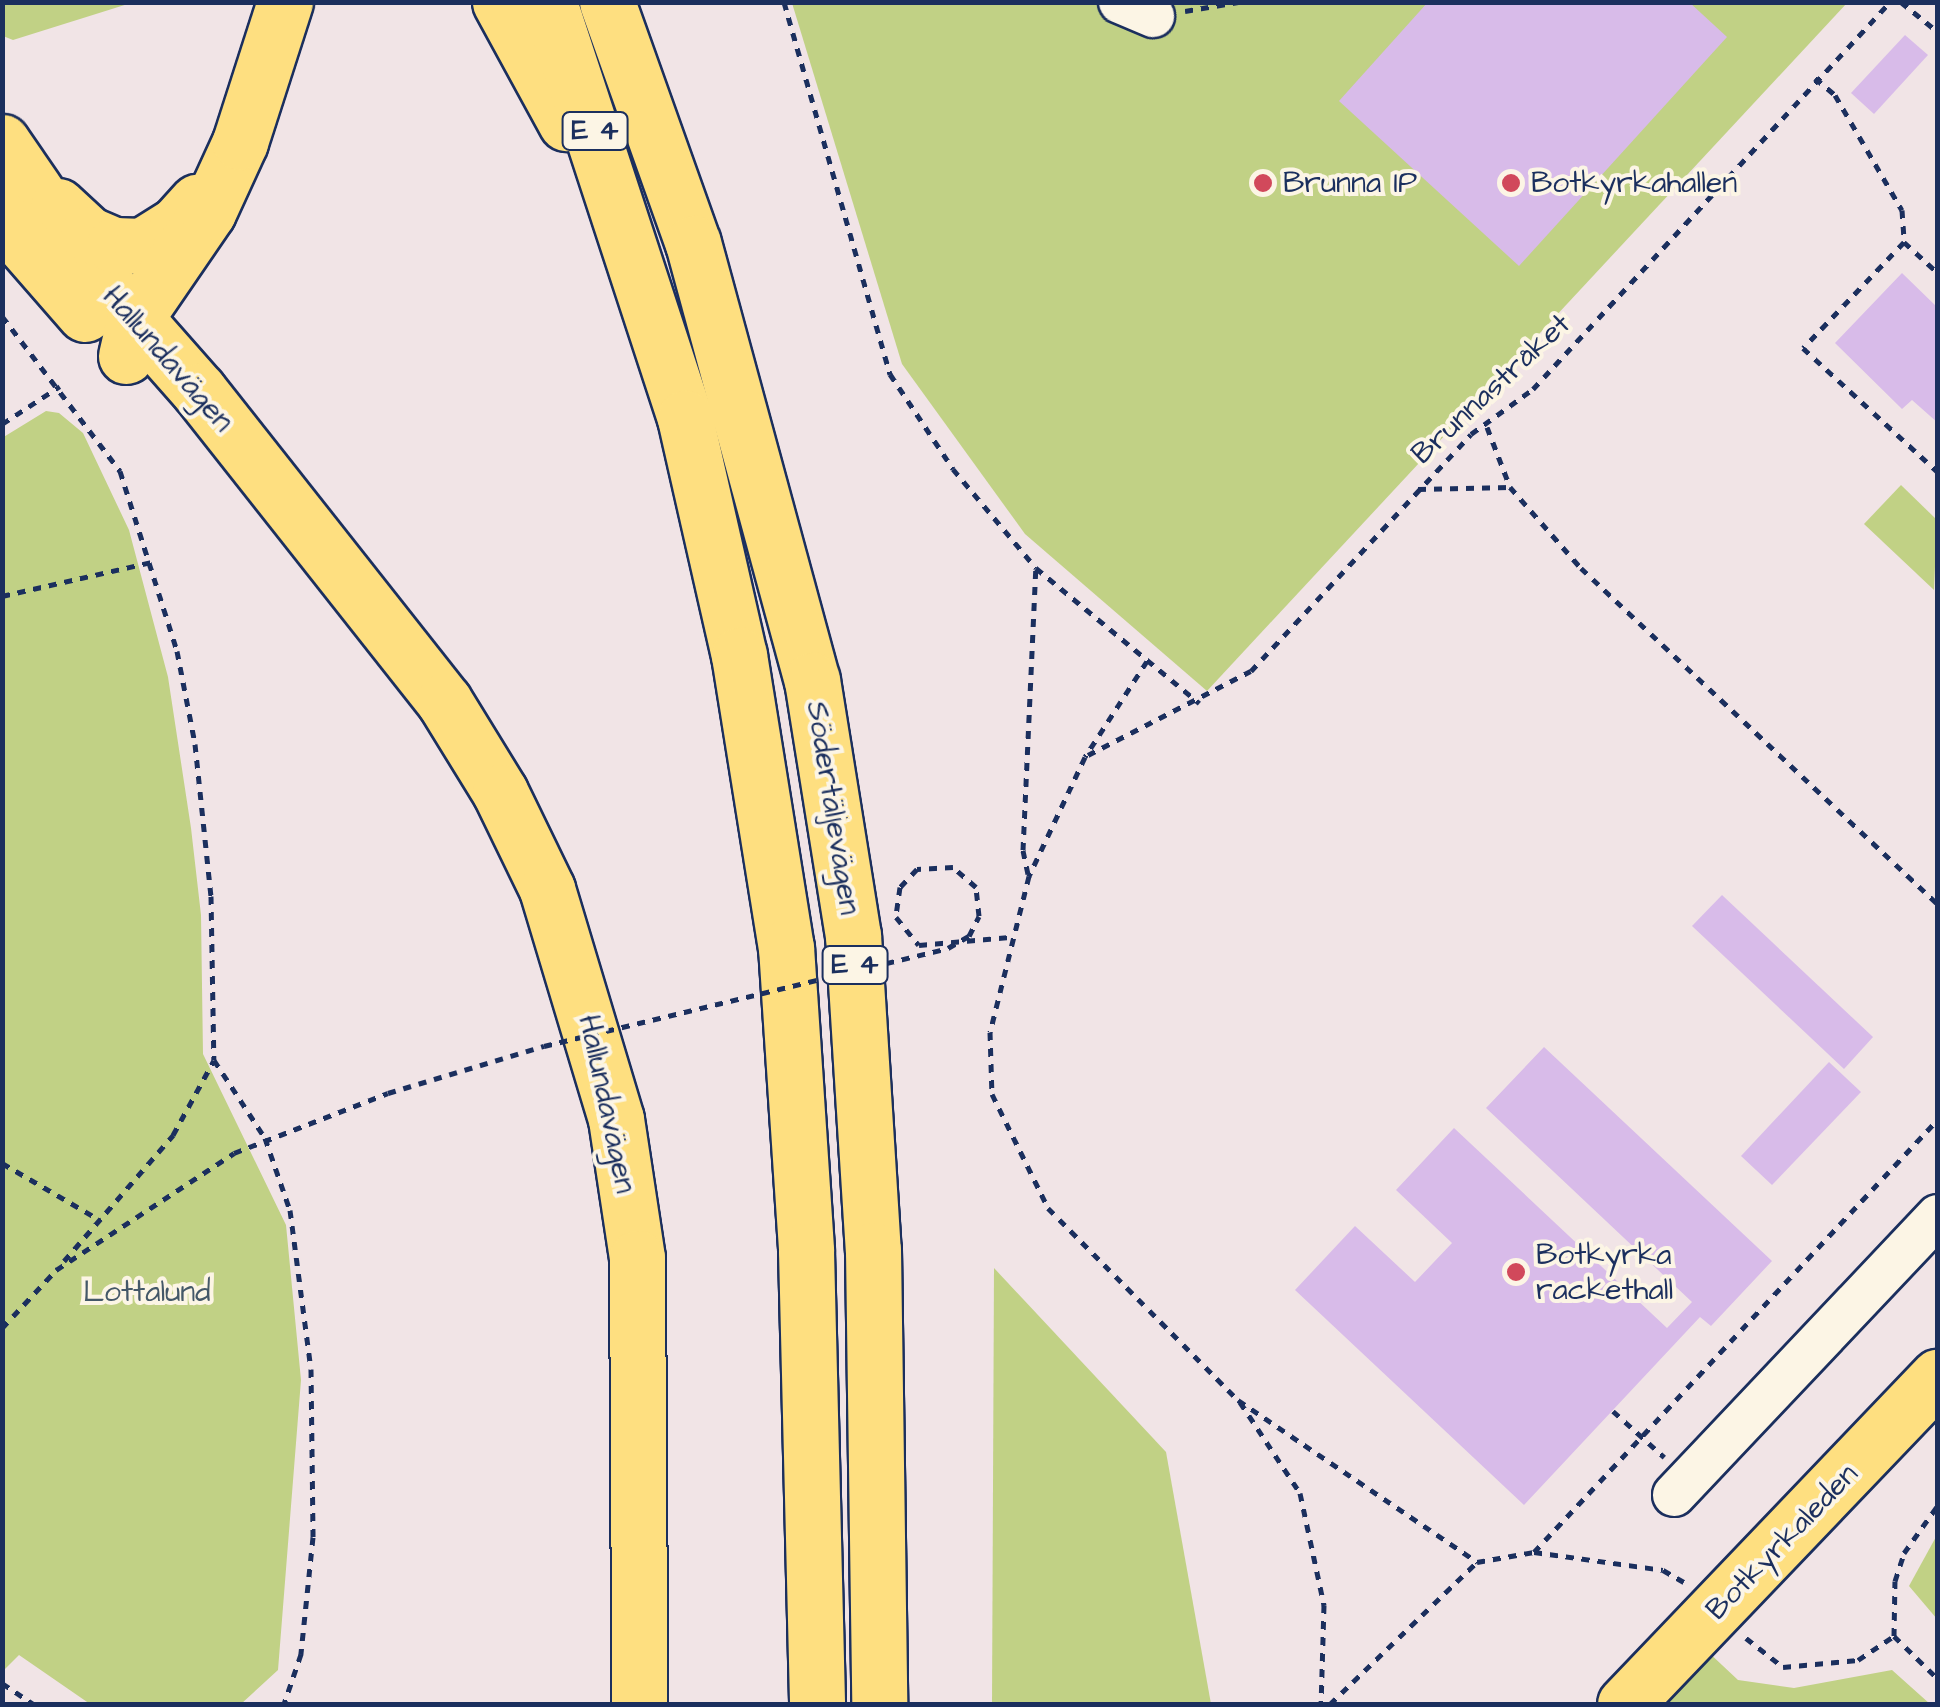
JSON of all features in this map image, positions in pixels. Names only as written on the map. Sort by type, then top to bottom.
[{"type":"main road","points":[[130,340],[208,212],[240,142],[285,2]]},
{"type":"main road","points":[[500,2],[638,262]]},
{"type":"main road","name":"E 4","points":[[549,2],[638,262],[685,418],[739,655],[786,946],[806,1251],[817,1704]]},
{"type":"main road","name":"Södertäljevägen","points":[[606,2],[693,243],[812,680],[853,935],[871,1210],[879,1704]]},
{"type":"main road","points":[[11,180],[88,234],[142,246],[177,224],[240,142]]},
{"type":"main road","name":"Hallundavägen","points":[[11,180],[130,340],[342,571],[444,701],[500,792],[547,889],[584,996],[616,1119],[636,1258],[640,1704]]},
{"type":"main road","name":"Botkyrkaleden","points":[[1624,1704],[1938,1376]]},
{"type":"lane","points":[[1682,1487],[1938,1216]]},
{"type":"path","points":[[784,2],[890,374],[953,468],[1036,568],[1199,703]]},
{"type":"path","points":[[1137,9],[1238,2]]},
{"type":"path","name":"Brunnastråket","points":[[1085,756],[1199,703],[1272,649],[1418,488],[1533,389],[1815,78],[1890,2]]},
{"type":"path","points":[[1902,2],[1938,32]]},
{"type":"path","points":[[1815,78],[1835,95],[1902,210],[1904,242],[1938,273]]},
{"type":"path","points":[[1904,242],[1803,348],[1938,472]]},
{"type":"path","points":[[2,316],[60,386],[120,471],[152,562],[195,744],[211,896],[214,1060],[173,1135],[2,1328]]},
{"type":"path","points":[[2,424],[60,386]]},
{"type":"path","points":[[1487,426],[1510,487],[1582,568],[1938,904]]},
{"type":"path","points":[[1418,488],[1510,487]]},
{"type":"path","points":[[2,596],[152,562]]},
{"type":"path","points":[[1028,876],[1023,850],[1036,568]]},
{"type":"path","points":[[1148,661],[1085,756],[1028,876],[1010,937],[990,1032],[992,1094],[1048,1208],[1238,1400],[1300,1493],[1324,1605],[1321,1704]]},
{"type":"path","points":[[56,1270],[264,1138],[388,1093],[544,1046],[948,948],[969,936],[979,916],[976,887],[953,867],[917,869],[900,888],[896,918],[918,945],[1010,937]]},
{"type":"path","points":[[214,1060],[264,1138],[290,1210],[311,1369],[313,1536],[301,1654],[284,1704]]},
{"type":"path","points":[[1534,1552],[1639,1434],[1938,1119]]},
{"type":"path","points":[[2,1163],[100,1220]]},
{"type":"path","points":[[1238,1400],[1477,1562]]},
{"type":"path","points":[[1613,1411],[1639,1434],[1682,1487]]},
{"type":"path","points":[[1737,1631],[1783,1666],[1858,1660],[1894,1636],[1904,1554],[1938,1505]]},
{"type":"path","points":[[1330,1704],[1477,1562],[1534,1552],[1663,1570],[1690,1586]]},
{"type":"path","points":[[1894,1636],[1938,1680]]},
{"type":"path","points":[[2,1683],[34,1704]]},
{"type":"green space","points":[[2,3],[131,3],[13,40],[3,36]]},
{"type":"green space","name":"Brunna IP","points":[[792,3],[1847,3],[1207,691],[1025,534],[902,364]]},
{"type":"green space","name":"Lottalund","points":[[46,411],[59,413],[83,433],[129,530],[168,677],[191,828],[201,915],[203,1054],[286,1225],[301,1380],[278,1670],[241,1704],[90,1704],[19,1655],[3,1671],[2,438]]},
{"type":"green space","points":[[1901,485],[1937,520],[1934,590],[1864,524]]},
{"type":"green space","points":[[994,1268],[1166,1452],[1211,1704],[992,1704]]},
{"type":"green space","points":[[1937,1535],[1937,1619],[1909,1586]]},
{"type":"green space","points":[[1706,1650],[1738,1680],[1794,1688],[1892,1670],[1930,1704],[1654,1704]]},
{"type":"building","name":"Botkyrkahallen","points":[[1428,2],[1689,2],[1727,37],[1519,266],[1339,101]]},
{"type":"building","points":[[1905,35],[1928,55],[1874,114],[1851,93]]},
{"type":"building","points":[[1902,273],[1938,308],[1938,423],[1912,400],[1902,409],[1835,343]]},
{"type":"building","points":[[1722,895],[1873,1037],[1844,1069],[1692,926]]},
{"type":"building","name":"Botkyrka rackethall","points":[[1544,1047],[1772,1261],[1711,1326],[1700,1317],[1524,1505],[1295,1290],[1355,1226],[1415,1282],[1452,1243],[1396,1190],[1454,1128],[1667,1328],[1692,1302],[1486,1108]]},
{"type":"building","points":[[1829,1062],[1861,1092],[1772,1185],[1741,1156]]},
{"type":"place","name":"Brunna IP","points":[[1263,183]]},
{"type":"place","name":"Botkyrkahallen","points":[[1511,183]]},
{"type":"place","name":"Botkyrka rackethall","points":[[1516,1272]]}]
